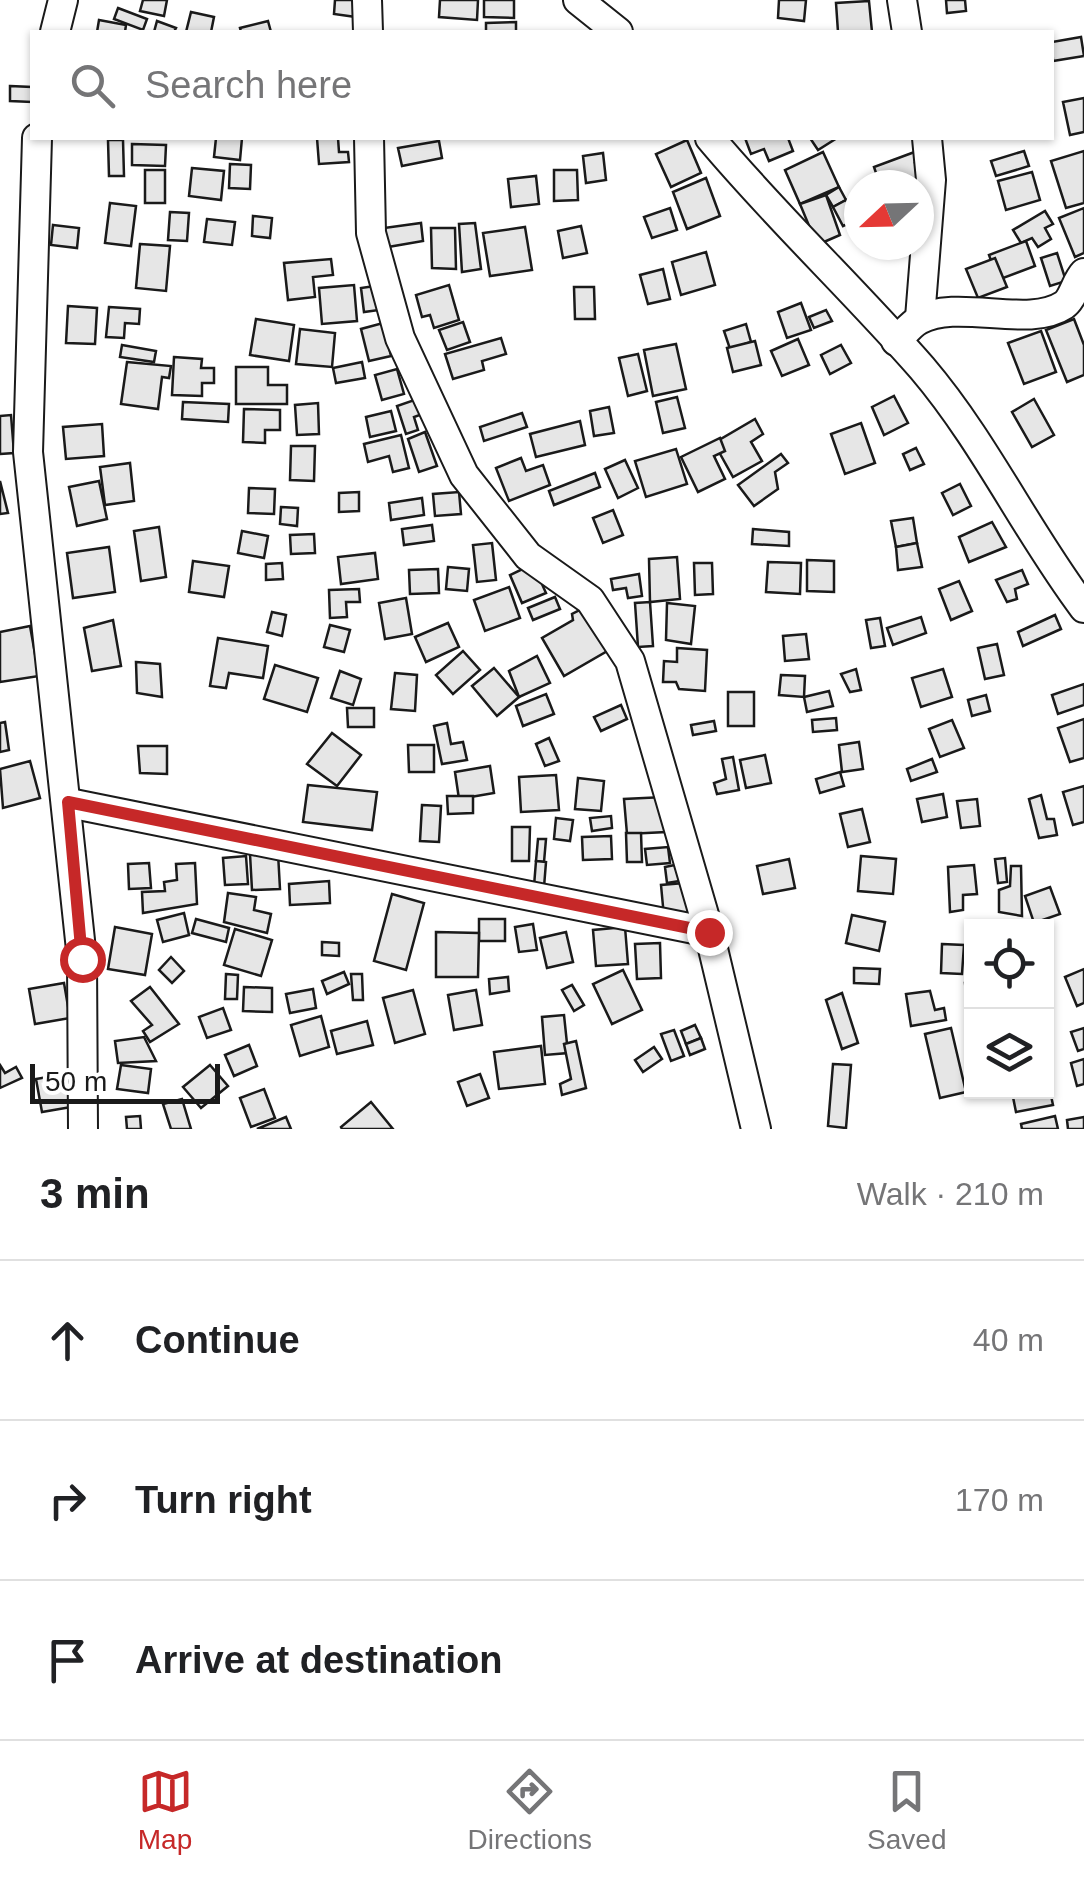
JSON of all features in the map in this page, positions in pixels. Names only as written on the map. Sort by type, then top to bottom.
[{"type":"street","points":[[56,30],[63,0]]},
{"type":"street","points":[[367,0],[368,30]]},
{"type":"street","points":[[578,0],[616,30]]},
{"type":"street","points":[[902,0],[908,30]]},
{"type":"street","points":[[38,140],[28,452],[82,959],[83,1129]]},
{"type":"street","points":[[369,140],[371,233],[400,338],[464,475],[528,556],[590,600],[630,661],[709,932],[756,1129]]},
{"type":"street","points":[[712,140],[773,214],[896,341],[993,463],[1084,608]]},
{"type":"street","points":[[920,318],[932,180],[927,140]]},
{"type":"street","points":[[896,341],[920,318],[988,310],[1026,316],[1043,314],[1067,304],[1084,274]]},
{"type":"street","points":[[68,802],[709,932]]},
{"type":"building","points":[[143,0],[167,0],[164,16],[140,11]]},
{"type":"building","points":[[335,0],[358,0],[356,17],[334,14]]},
{"type":"building","points":[[440,0],[478,0],[477,20],[439,17]]},
{"type":"building","points":[[484,0],[514,0],[514,18],[484,17]]},
{"type":"building","points":[[779,0],[806,0],[804,21],[778,18]]},
{"type":"building","points":[[946,0],[965,0],[966,11],[947,13]]},
{"type":"building","points":[[869,1],[872,30],[838,30],[836,3]]},
{"type":"building","points":[[118,8],[147,19],[143,30],[114,19]]},
{"type":"building","points":[[191,12],[214,17],[211,30],[186,30]]},
{"type":"building","points":[[99,20],[126,25],[125,30],[97,30]]},
{"type":"building","points":[[157,21],[176,28],[175,30],[155,30]]},
{"type":"building","points":[[268,21],[270,30],[240,30]]},
{"type":"building","points":[[516,22],[516,30],[486,30],[486,23]]},
{"type":"building","points":[[1081,37],[1084,56],[1054,61],[1054,42]]},
{"type":"building","points":[[10,86],[30,87],[30,102],[10,101]]},
{"type":"building","points":[[1084,98],[1084,132],[1070,135],[1063,102]]},
{"type":"building","points":[[108,140],[123,140],[124,176],[109,176]]},
{"type":"building","points":[[216,140],[242,140],[240,160],[214,157]]},
{"type":"building","points":[[317,140],[338,140],[339,152],[348,152],[349,162],[319,164]]},
{"type":"building","points":[[687,140],[701,173],[671,187],[656,154]]},
{"type":"building","points":[[746,140],[789,140],[793,151],[769,161],[764,149],[751,154]]},
{"type":"building","points":[[811,140],[834,140],[818,150]]},
{"type":"building","points":[[439,141],[442,158],[402,166],[398,148]]},
{"type":"building","points":[[132,144],[166,145],[165,166],[132,165]]},
{"type":"building","points":[[920,150],[923,160],[915,163],[918,170],[874,167]]},
{"type":"building","points":[[1024,151],[1029,166],[996,176],[991,161]]},
{"type":"building","points":[[1084,151],[1084,203],[1066,208],[1051,161]]},
{"type":"building","points":[[823,152],[839,187],[800,204],[785,170]]},
{"type":"building","points":[[603,153],[606,180],[586,183],[583,156]]},
{"type":"building","points":[[230,164],[251,165],[250,189],[229,188]]},
{"type":"building","points":[[192,168],[224,171],[221,200],[189,196]]},
{"type":"building","points":[[145,170],[165,170],[165,203],[145,203]]},
{"type":"building","points":[[554,170],[577,170],[578,200],[554,201]]},
{"type":"building","points":[[1032,172],[1040,200],[1006,210],[998,181]]},
{"type":"building","points":[[536,176],[539,204],[511,207],[508,179]]},
{"type":"building","points":[[706,178],[720,216],[687,229],[673,192]]},
{"type":"building","points":[[839,187],[844,201],[833,207],[826,195]]},
{"type":"building","points":[[826,195],[840,235],[817,245],[800,204]]},
{"type":"building","points":[[844,201],[844,226],[843,226],[833,207]]},
{"type":"building","points":[[110,203],[136,206],[131,246],[105,243]]},
{"type":"building","points":[[670,208],[677,230],[652,238],[644,217]]},
{"type":"building","points":[[1084,208],[1084,253],[1075,257],[1059,218]]},
{"type":"building","points":[[1045,211],[1053,224],[1045,228],[1051,239],[1038,247],[1032,238],[1021,243],[1013,230]]},
{"type":"building","points":[[170,212],[189,213],[187,241],[168,240]]},
{"type":"building","points":[[253,216],[272,218],[270,238],[252,236]]},
{"type":"building","points":[[207,219],[235,222],[232,245],[204,242]]},
{"type":"building","points":[[421,223],[423,241],[388,247],[384,228]]},
{"type":"building","points":[[475,223],[481,269],[462,272],[459,224]]},
{"type":"building","points":[[53,225],[79,228],[77,248],[51,245]]},
{"type":"building","points":[[581,226],[587,253],[563,258],[558,231]]},
{"type":"building","points":[[525,227],[532,270],[490,276],[483,233]]},
{"type":"building","points":[[431,228],[455,228],[456,269],[432,268]]},
{"type":"building","points":[[1026,241],[1035,266],[998,280],[989,255]]},
{"type":"building","points":[[140,244],[170,246],[166,291],[136,288]]},
{"type":"building","points":[[706,252],[715,285],[681,295],[672,262]]},
{"type":"building","points":[[1057,253],[1066,281],[1050,286],[1041,258]]},
{"type":"building","points":[[995,258],[1007,287],[978,298],[966,269]]},
{"type":"building","points":[[331,259],[333,275],[313,277],[315,297],[288,300],[284,263]]},
{"type":"building","points":[[663,269],[670,299],[648,304],[640,275]]},
{"type":"building","points":[[354,285],[357,321],[322,324],[319,288]]},
{"type":"building","points":[[449,285],[459,320],[434,328],[430,315],[422,317],[416,295]]},
{"type":"building","points":[[375,286],[379,310],[364,312],[361,288]]},
{"type":"building","points":[[574,287],[594,287],[595,319],[575,319]]},
{"type":"building","points":[[801,303],[811,330],[787,338],[778,312]]},
{"type":"building","points":[[68,306],[97,308],[95,344],[66,343]]},
{"type":"building","points":[[109,307],[140,309],[139,324],[125,323],[124,338],[106,337]]},
{"type":"building","points":[[826,310],[832,321],[814,328],[809,317]]},
{"type":"building","points":[[256,319],[294,325],[289,361],[250,355]]},
{"type":"building","points":[[1074,319],[1084,345],[1084,375],[1067,382],[1046,330]]},
{"type":"building","points":[[463,322],[470,342],[447,350],[439,330]]},
{"type":"building","points":[[383,323],[391,356],[369,361],[361,329]]},
{"type":"building","points":[[746,324],[751,342],[730,349],[724,331]]},
{"type":"building","points":[[300,329],[335,333],[332,367],[296,364]]},
{"type":"building","points":[[1041,331],[1056,372],[1024,384],[1008,343]]},
{"type":"building","points":[[501,338],[506,354],[482,361],[484,370],[453,379],[445,354]]},
{"type":"building","points":[[798,339],[809,365],[782,376],[771,351]]},
{"type":"building","points":[[755,341],[761,365],[733,372],[727,348]]},
{"type":"building","points":[[676,344],[686,389],[653,396],[644,350]]},
{"type":"building","points":[[122,345],[156,351],[154,362],[120,357]]},
{"type":"building","points":[[841,345],[851,363],[830,374],[821,355]]},
{"type":"building","points":[[638,354],[647,391],[628,396],[619,358]]},
{"type":"building","points":[[174,357],[202,359],[201,368],[214,368],[214,383],[202,383],[202,396],[172,395]]},
{"type":"building","points":[[127,362],[171,366],[169,378],[162,377],[158,409],[121,404]]},
{"type":"building","points":[[362,362],[365,378],[336,383],[333,368]]},
{"type":"building","points":[[236,367],[268,367],[268,385],[287,385],[287,404],[236,404]]},
{"type":"building","points":[[397,369],[404,394],[382,400],[375,375]]},
{"type":"building","points":[[894,396],[908,423],[884,435],[872,407]]},
{"type":"building","points":[[423,397],[428,412],[414,417],[418,430],[406,434],[397,406]]},
{"type":"building","points":[[677,397],[685,428],[663,433],[656,402]]},
{"type":"building","points":[[1034,399],[1054,435],[1032,447],[1012,412]]},
{"type":"building","points":[[183,402],[229,404],[228,422],[182,419]]},
{"type":"building","points":[[318,403],[319,434],[297,435],[295,405]]},
{"type":"building","points":[[609,407],[614,433],[594,436],[590,411]]},
{"type":"building","points":[[244,409],[280,410],[280,430],[265,430],[265,443],[243,442]]},
{"type":"building","points":[[391,411],[396,431],[370,437],[366,417]]},
{"type":"building","points":[[522,413],[527,427],[484,441],[480,427]]},
{"type":"building","points":[[11,415],[14,453],[0,454],[0,416]]},
{"type":"building","points":[[755,419],[763,434],[751,442],[762,461],[733,477],[714,443]]},
{"type":"building","points":[[580,421],[585,445],[536,457],[530,434]]},
{"type":"building","points":[[861,423],[875,463],[845,474],[831,434]]},
{"type":"building","points":[[102,424],[104,456],[66,459],[63,427]]},
{"type":"building","points":[[425,432],[437,466],[419,472],[408,439]]},
{"type":"building","points":[[401,435],[409,468],[393,472],[389,456],[368,462],[364,444]]},
{"type":"building","points":[[720,438],[725,451],[714,456],[725,479],[698,492],[681,457]]},
{"type":"building","points":[[291,446],[315,446],[314,481],[290,480]]},
{"type":"building","points":[[916,448],[924,464],[910,470],[903,454]]},
{"type":"building","points":[[676,449],[687,484],[646,497],[635,461]]},
{"type":"building","points":[[781,454],[788,463],[775,472],[778,489],[754,506],[738,485]]},
{"type":"building","points":[[521,458],[526,471],[543,465],[550,485],[509,501],[496,468]]},
{"type":"building","points":[[625,460],[638,488],[618,498],[605,469]]},
{"type":"building","points":[[130,463],[134,501],[105,505],[100,467]]},
{"type":"building","points":[[595,473],[600,487],[554,505],[549,491]]},
{"type":"building","points":[[0,481],[8,513],[0,514]]},
{"type":"building","points":[[99,481],[107,519],[77,526],[69,487]]},
{"type":"building","points":[[960,484],[971,506],[953,515],[942,493]]},
{"type":"building","points":[[249,488],[275,489],[274,514],[248,513]]},
{"type":"building","points":[[359,492],[359,511],[339,512],[339,493]]},
{"type":"building","points":[[459,492],[461,514],[435,516],[433,494]]},
{"type":"building","points":[[422,498],[424,515],[391,520],[389,503]]},
{"type":"building","points":[[281,507],[298,508],[297,526],[280,524]]},
{"type":"building","points":[[613,510],[623,535],[603,543],[593,518]]},
{"type":"building","points":[[913,518],[917,543],[896,547],[891,521]]},
{"type":"building","points":[[992,522],[1006,547],[969,562],[959,537]]},
{"type":"building","points":[[432,525],[434,541],[404,545],[402,529]]},
{"type":"building","points":[[159,527],[166,577],[141,581],[134,531]]},
{"type":"building","points":[[753,529],[789,532],[789,546],[752,544]]},
{"type":"building","points":[[242,531],[268,536],[264,558],[238,553]]},
{"type":"building","points":[[314,534],[315,553],[291,554],[290,535]]},
{"type":"building","points":[[492,543],[496,580],[477,582],[473,545]]},
{"type":"building","points":[[917,543],[922,567],[898,570],[896,547]]},
{"type":"building","points":[[109,547],[115,592],[73,598],[67,553]]},
{"type":"building","points":[[375,553],[378,579],[341,584],[338,557]]},
{"type":"building","points":[[677,557],[680,599],[650,602],[649,559]]},
{"type":"building","points":[[807,560],[834,561],[834,592],[807,591]]},
{"type":"building","points":[[193,561],[229,566],[224,597],[189,592]]},
{"type":"building","points":[[768,562],[801,563],[800,594],[766,592]]},
{"type":"building","points":[[282,563],[283,579],[266,580],[266,564]]},
{"type":"building","points":[[694,563],[712,563],[713,594],[695,595]]},
{"type":"building","points":[[533,564],[546,593],[522,603],[510,575]]},
{"type":"building","points":[[448,567],[469,569],[467,591],[446,589]]},
{"type":"building","points":[[438,569],[439,593],[410,594],[409,570]]},
{"type":"building","points":[[1022,570],[1028,584],[1015,589],[1017,599],[1007,602],[996,580]]},
{"type":"building","points":[[639,574],[642,596],[628,598],[626,588],[613,590],[611,579]]},
{"type":"building","points":[[959,581],[972,611],[951,620],[939,589]]},
{"type":"building","points":[[509,587],[520,618],[485,631],[474,600]]},
{"type":"building","points":[[359,589],[360,602],[346,602],[347,617],[330,618],[329,590]]},
{"type":"building","points":[[555,597],[560,609],[533,620],[528,608]]},
{"type":"building","points":[[406,598],[412,634],[385,639],[379,603]]},
{"type":"building","points":[[650,602],[653,646],[638,647],[635,603]]},
{"type":"building","points":[[667,603],[695,606],[691,644],[666,640]]},
{"type":"building","points":[[584,608],[609,650],[564,676],[542,638],[573,620],[572,614]]},
{"type":"building","points":[[272,612],[286,615],[282,636],[267,632]]},
{"type":"building","points":[[1055,615],[1061,629],[1023,646],[1018,632]]},
{"type":"building","points":[[921,617],[926,633],[893,645],[887,628]]},
{"type":"building","points":[[880,618],[885,646],[871,648],[866,620]]},
{"type":"building","points":[[113,620],[121,666],[92,671],[84,628]]},
{"type":"building","points":[[448,623],[459,647],[426,662],[415,637]]},
{"type":"building","points":[[330,625],[350,630],[344,652],[324,647]]},
{"type":"building","points":[[30,626],[39,676],[0,682],[0,632]]},
{"type":"building","points":[[806,634],[809,659],[785,661],[783,636]]},
{"type":"building","points":[[218,638],[268,646],[263,678],[229,673],[226,688],[210,686]]},
{"type":"building","points":[[997,644],[1004,675],[985,679],[978,648]]},
{"type":"building","points":[[677,648],[707,650],[705,691],[679,689],[676,682],[663,682],[664,661],[677,662]]},
{"type":"building","points":[[463,651],[480,670],[453,694],[436,675]]},
{"type":"building","points":[[537,656],[550,683],[519,697],[509,671]]},
{"type":"building","points":[[136,662],[160,664],[162,697],[137,693]]},
{"type":"building","points":[[275,665],[318,678],[307,712],[264,699]]},
{"type":"building","points":[[494,668],[519,697],[497,716],[472,686]]},
{"type":"building","points":[[856,669],[861,690],[850,692],[841,674]]},
{"type":"building","points":[[943,669],[952,697],[921,707],[912,678]]},
{"type":"building","points":[[340,671],[361,679],[353,705],[331,698]]},
{"type":"building","points":[[395,673],[417,675],[415,711],[391,709]]},
{"type":"building","points":[[781,675],[805,676],[804,697],[779,695]]},
{"type":"building","points":[[1084,684],[1084,705],[1058,714],[1052,695]]},
{"type":"building","points":[[829,691],[833,706],[807,712],[804,697]]},
{"type":"building","points":[[728,692],[754,692],[754,726],[728,726]]},
{"type":"building","points":[[546,694],[554,714],[523,726],[516,706]]},
{"type":"building","points":[[986,695],[990,711],[972,716],[968,700]]},
{"type":"building","points":[[621,705],[627,719],[601,731],[594,717]]},
{"type":"building","points":[[347,708],[374,708],[374,727],[348,727]]},
{"type":"building","points":[[836,718],[837,730],[813,732],[812,720]]},
{"type":"building","points":[[1084,719],[1084,758],[1070,762],[1058,728]]},
{"type":"building","points":[[952,720],[964,748],[940,757],[929,729]]},
{"type":"building","points":[[714,721],[716,731],[693,735],[691,725]]},
{"type":"building","points":[[5,722],[9,750],[0,752],[0,723]]},
{"type":"building","points":[[447,723],[451,744],[463,742],[467,760],[442,764],[434,726]]},
{"type":"building","points":[[332,733],[361,755],[337,786],[307,764]]},
{"type":"building","points":[[549,738],[559,761],[545,766],[536,744]]},
{"type":"building","points":[[859,742],[863,769],[842,772],[839,745]]},
{"type":"building","points":[[408,745],[434,745],[434,772],[409,772]]},
{"type":"building","points":[[138,746],[167,746],[167,774],[140,773]]},
{"type":"building","points":[[765,755],[771,783],[746,788],[740,760]]},
{"type":"building","points":[[733,757],[739,790],[717,794],[714,783],[726,779],[722,759]]},
{"type":"building","points":[[932,759],[937,772],[911,781],[907,769]]},
{"type":"building","points":[[30,761],[40,798],[3,808],[0,769]]},
{"type":"building","points":[[490,766],[494,793],[459,799],[455,772]]},
{"type":"building","points":[[840,772],[844,786],[820,793],[816,779]]},
{"type":"building","points":[[556,775],[559,810],[521,812],[519,777]]},
{"type":"building","points":[[578,778],[604,781],[601,811],[575,809]]},
{"type":"building","points":[[308,785],[377,792],[372,830],[303,822]]},
{"type":"building","points":[[1084,786],[1084,822],[1073,825],[1063,792]]},
{"type":"building","points":[[943,794],[947,817],[922,822],[917,799]]},
{"type":"building","points":[[1041,795],[1047,819],[1054,819],[1057,835],[1039,838],[1029,799]]},
{"type":"building","points":[[447,796],[473,796],[473,813],[448,814]]},
{"type":"building","points":[[664,797],[666,832],[627,834],[624,799]]},
{"type":"building","points":[[977,799],[980,826],[961,828],[957,801]]},
{"type":"building","points":[[422,805],[441,806],[439,842],[420,841]]},
{"type":"building","points":[[862,809],[870,842],[848,847],[840,814]]},
{"type":"building","points":[[611,816],[612,828],[592,831],[590,818]]},
{"type":"building","points":[[556,818],[573,820],[570,841],[554,839]]},
{"type":"building","points":[[512,827],[530,827],[529,861],[512,861]]},
{"type":"building","points":[[626,833],[641,833],[642,862],[627,862]]},
{"type":"building","points":[[611,836],[612,859],[583,860],[582,837]]},
{"type":"building","points":[[538,839],[546,839],[544,862],[536,861]]},
{"type":"building","points":[[668,847],[670,863],[647,865],[645,849]]},
{"type":"building","points":[[278,853],[280,889],[252,890],[250,854]]},
{"type":"building","points":[[246,856],[248,884],[225,885],[223,858]]},
{"type":"building","points":[[861,856],[896,859],[893,894],[858,891]]},
{"type":"building","points":[[1005,858],[1007,882],[998,883],[995,859]]},
{"type":"building","points":[[789,859],[795,888],[763,894],[757,866]]},
{"type":"building","points":[[536,861],[546,862],[544,887],[534,886]]},
{"type":"building","points":[[689,862],[692,879],[667,883],[665,867]]},
{"type":"building","points":[[149,863],[151,888],[129,889],[128,864]]},
{"type":"building","points":[[195,863],[197,904],[143,913],[142,892],[165,891],[164,882],[177,880],[176,864]]},
{"type":"building","points":[[974,865],[977,894],[963,895],[963,910],[950,912],[948,867]]},
{"type":"building","points":[[1011,866],[1021,866],[1022,916],[999,912],[999,890],[1010,886]]},
{"type":"building","points":[[329,881],[330,903],[290,905],[289,884]]},
{"type":"building","points":[[696,882],[699,914],[664,917],[661,885]]},
{"type":"building","points":[[1050,887],[1060,914],[1033,919],[1025,896]]},
{"type":"building","points":[[228,893],[256,897],[254,910],[271,914],[267,933],[224,922]]},
{"type":"building","points":[[392,894],[424,903],[406,970],[374,961]]},
{"type":"building","points":[[184,913],[189,935],[163,942],[157,920]]},
{"type":"building","points":[[852,915],[885,922],[879,951],[846,943]]},
{"type":"building","points":[[196,919],[229,928],[226,942],[192,933]]},
{"type":"building","points":[[479,919],[505,919],[505,941],[479,941]]},
{"type":"building","points":[[533,924],[537,950],[519,952],[515,927]]},
{"type":"building","points":[[115,927],[152,934],[145,975],[108,969]]},
{"type":"building","points":[[625,927],[628,964],[596,966],[593,930]]},
{"type":"building","points":[[235,929],[272,940],[261,976],[224,965]]},
{"type":"building","points":[[436,932],[479,933],[478,977],[436,977]]},
{"type":"building","points":[[566,932],[573,962],[547,968],[540,938]]},
{"type":"building","points":[[322,942],[339,943],[339,956],[322,955]]},
{"type":"building","points":[[660,943],[661,978],[637,979],[635,944]]},
{"type":"building","points":[[942,944],[964,945],[962,974],[941,973]]},
{"type":"building","points":[[171,957],[184,971],[172,983],[159,970]]},
{"type":"building","points":[[854,968],[880,969],[879,984],[854,983]]},
{"type":"building","points":[[1084,969],[1084,1003],[1077,1006],[1065,977]]},
{"type":"building","points":[[623,970],[642,1010],[612,1024],[593,984]]},
{"type":"building","points":[[344,972],[349,984],[327,994],[322,981]]},
{"type":"building","points":[[226,974],[238,975],[237,999],[225,999]]},
{"type":"building","points":[[351,974],[362,974],[363,1000],[353,1000]]},
{"type":"building","points":[[508,977],[509,991],[490,994],[489,979]]},
{"type":"building","points":[[64,983],[70,1018],[35,1024],[29,989]]},
{"type":"building","points":[[572,985],[584,1005],[574,1011],[562,990]]},
{"type":"building","points":[[150,987],[179,1024],[150,1042],[143,1031],[152,1025],[131,1001]]},
{"type":"building","points":[[244,987],[272,988],[272,1012],[243,1011]]},
{"type":"building","points":[[313,989],[316,1008],[290,1013],[286,994]]},
{"type":"building","points":[[413,990],[425,1034],[395,1043],[383,998]]},
{"type":"building","points":[[476,990],[482,1025],[454,1030],[448,995]]},
{"type":"building","points":[[930,991],[935,1010],[944,1008],[946,1020],[911,1026],[906,994]]},
{"type":"building","points":[[842,993],[858,1043],[842,1049],[826,1000]]},
{"type":"building","points":[[223,1008],[231,1030],[207,1038],[199,1017]]},
{"type":"building","points":[[564,1015],[568,1053],[545,1055],[542,1017]]},
{"type":"building","points":[[321,1016],[329,1047],[300,1056],[291,1025]]},
{"type":"building","points":[[367,1021],[373,1045],[337,1054],[331,1031]]},
{"type":"building","points":[[695,1025],[701,1038],[686,1044],[681,1031]]},
{"type":"building","points":[[951,1028],[964,1092],[940,1098],[925,1034]]},
{"type":"building","points":[[1084,1028],[1084,1049],[1078,1051],[1071,1032]]},
{"type":"building","points":[[674,1030],[684,1056],[671,1061],[661,1034]]},
{"type":"building","points":[[144,1037],[156,1061],[118,1063],[115,1041]]},
{"type":"building","points":[[701,1038],[705,1049],[690,1055],[686,1044]]},
{"type":"building","points":[[576,1041],[586,1088],[562,1095],[560,1084],[571,1079],[564,1044]]},
{"type":"building","points":[[249,1045],[257,1066],[234,1076],[225,1055]]},
{"type":"building","points":[[541,1046],[545,1084],[499,1089],[494,1052]]},
{"type":"building","points":[[654,1047],[662,1059],[643,1072],[635,1060]]},
{"type":"building","points":[[1084,1059],[1084,1084],[1077,1086],[1071,1063]]},
{"type":"building","points":[[833,1064],[851,1065],[846,1128],[828,1126]]},
{"type":"building","points":[[0,1065],[5,1073],[16,1067],[22,1078],[0,1088]]},
{"type":"building","points":[[121,1065],[151,1069],[148,1093],[117,1089]]},
{"type":"building","points":[[210,1065],[228,1086],[201,1108],[183,1087]]},
{"type":"building","points":[[71,1073],[77,1106],[42,1112],[36,1079]]},
{"type":"building","points":[[480,1074],[489,1098],[467,1106],[458,1082]]},
{"type":"building","points":[[264,1089],[275,1118],[251,1127],[240,1098]]},
{"type":"building","points":[[182,1099],[191,1129],[171,1129],[163,1104]]},
{"type":"building","points":[[1013,1099],[1052,1099],[1053,1105],[1016,1112]]},
{"type":"building","points":[[371,1102],[393,1129],[342,1129],[341,1127]]},
{"type":"building","points":[[140,1116],[141,1129],[127,1129],[126,1117]]},
{"type":"building","points":[[1055,1116],[1058,1129],[1022,1129],[1021,1124]]},
{"type":"building","points":[[286,1117],[291,1129],[257,1129]]},
{"type":"building","points":[[1084,1117],[1084,1129],[1068,1129],[1067,1120]]},
{"type":"route","points":[[82,959],[68,802],[709,932]]}]
